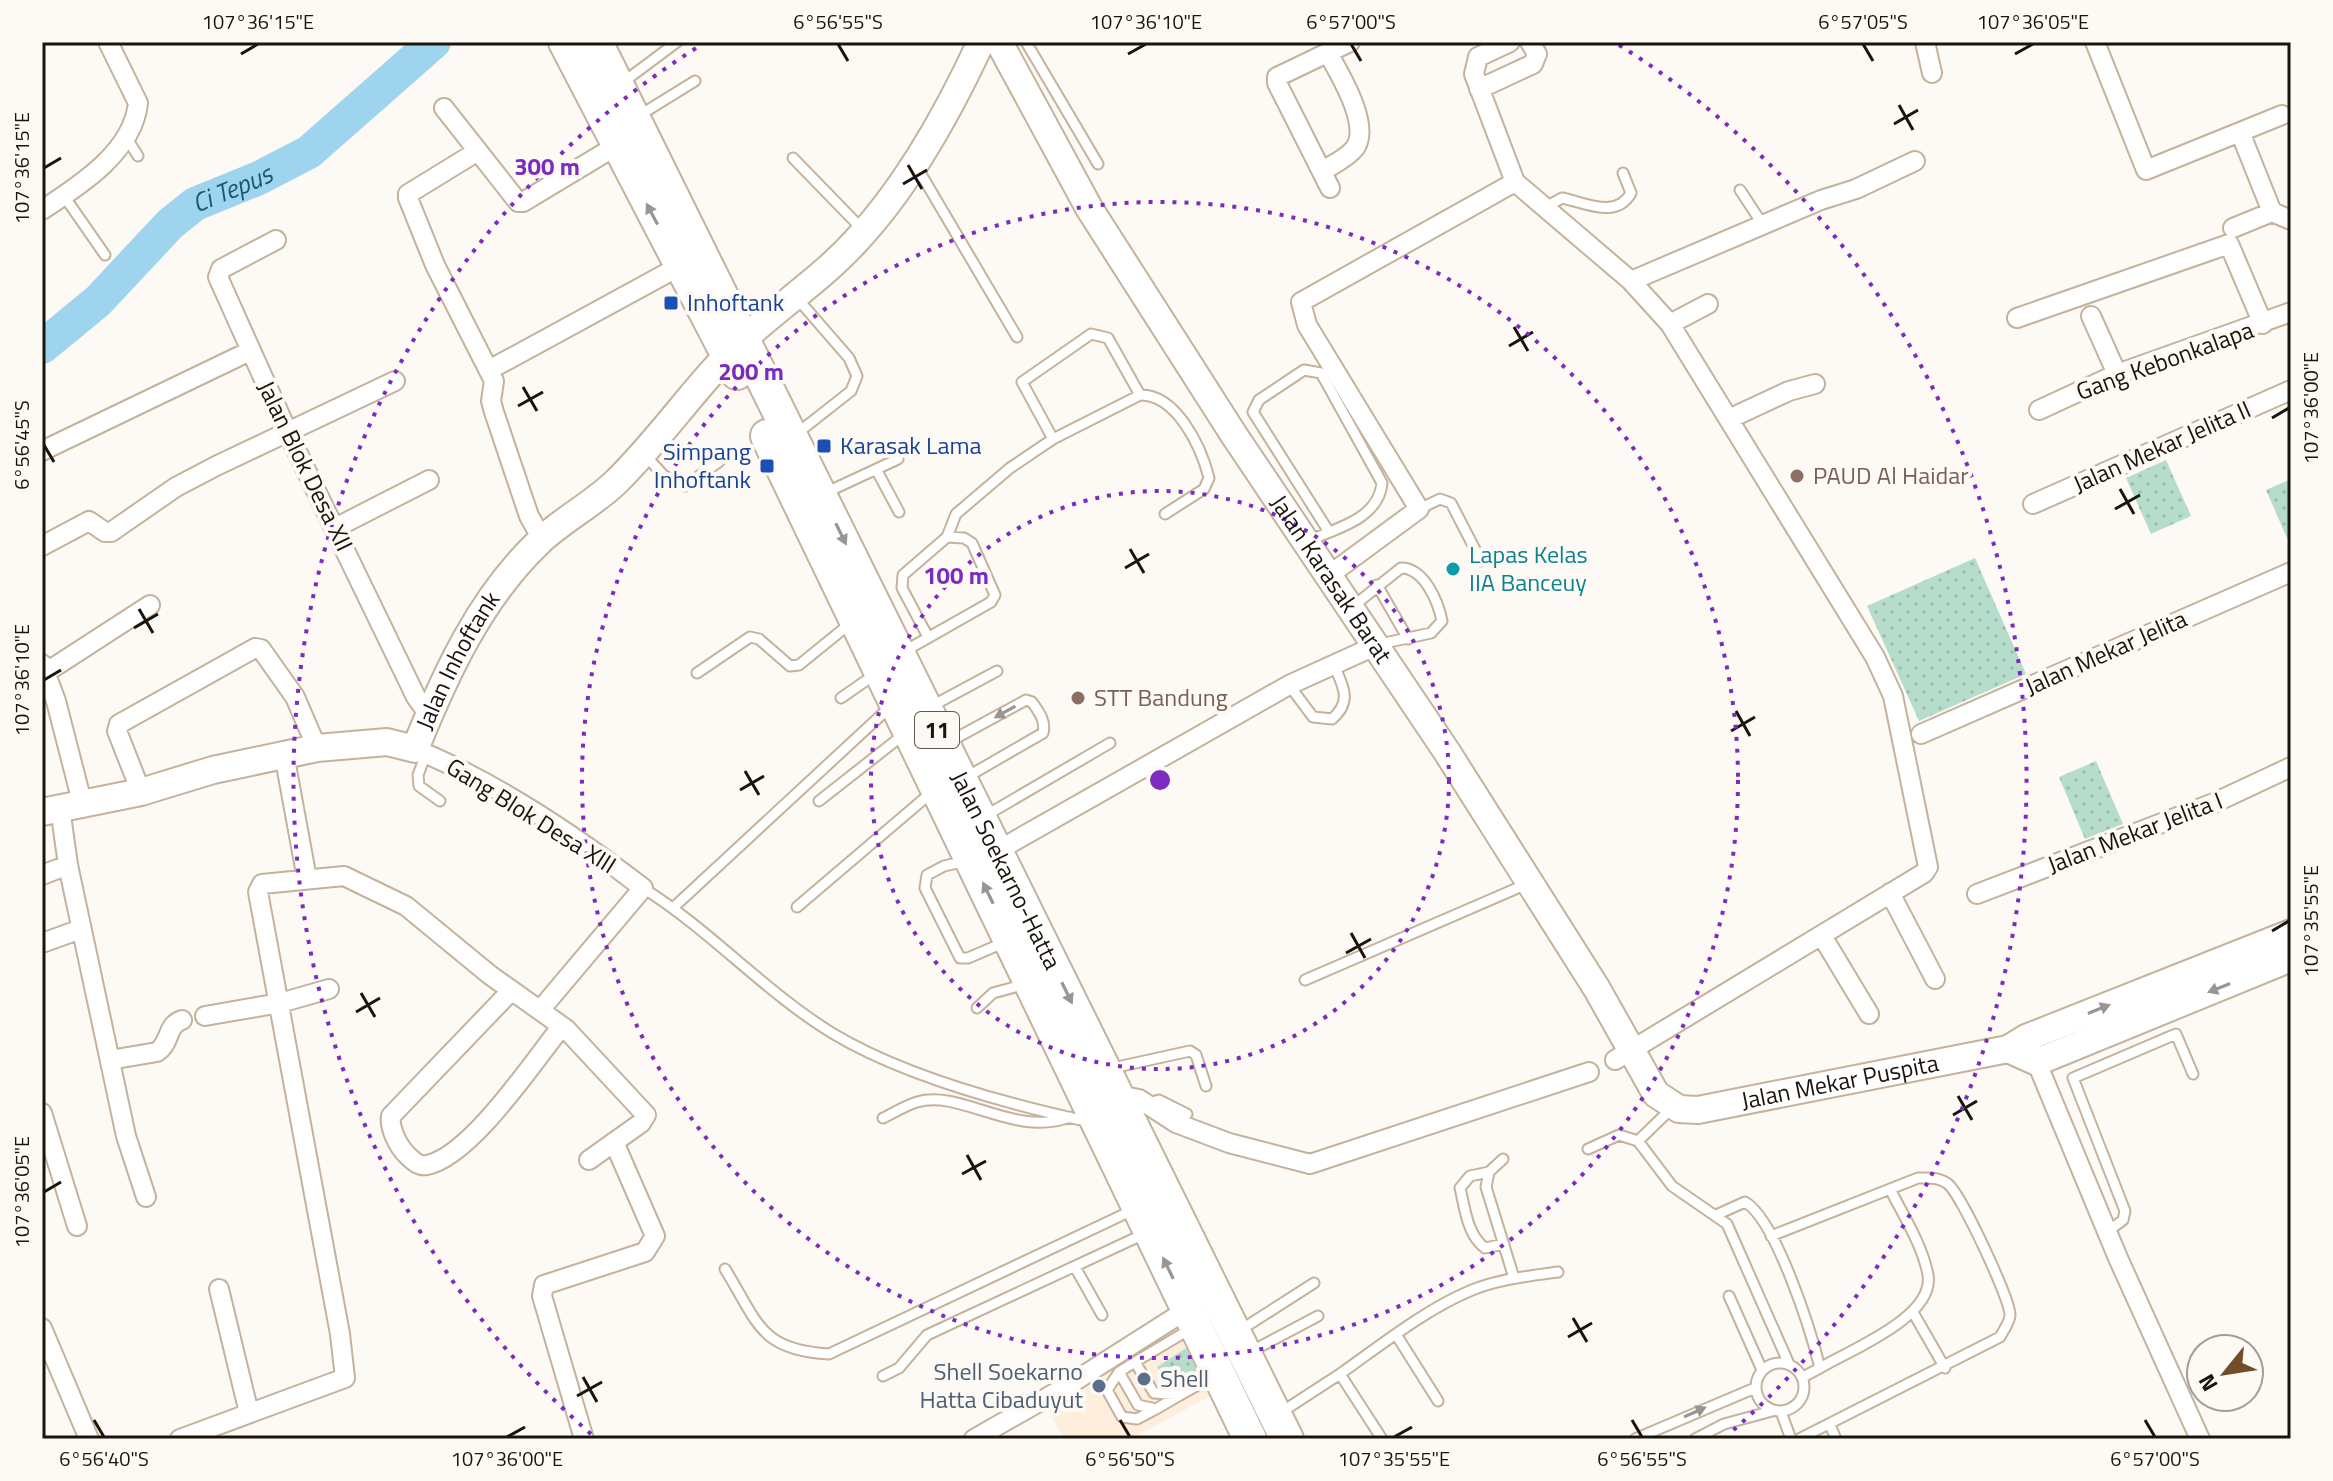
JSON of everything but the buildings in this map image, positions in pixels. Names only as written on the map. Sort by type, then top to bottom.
[{"type":"highway","name":"Jalan Soekarno-Hatta","points":[[565,42],[624,132],[736,348],[855,619],[890,662]]},
{"type":"highway","name":"Jalan Soekarno-Hatta","points":[[596,42],[617,86],[624,132],[680,266],[792,437],[821,494],[910,714],[949,784],[1106,1105],[1145,1219],[1219,1374],[1245,1437]]},
{"type":"highway","name":"Jalan Soekarno-Hatta","points":[[910,714],[944,744],[949,784],[981,818],[984,856],[1010,939],[1031,983],[1106,1105],[1144,1150],[1281,1427]]},
{"type":"street","points":[[42,210],[64,196],[107,159],[126,137],[138,103],[108,42]]},
{"type":"street","name":"Jalan Inhoftank","points":[[62,812],[189,776],[317,748],[387,742],[421,752],[429,715],[483,609],[542,539],[616,482],[736,348],[796,297],[865,231],[914,163],[981,42]]},
{"type":"street","name":"Jalan Karasak Barat","points":[[999,42],[1089,208],[1246,427],[1305,542],[1352,607],[1531,882],[1624,1056],[1656,1094],[1673,1107]]},
{"type":"street","points":[[1330,188],[1324,170],[1277,83],[1284,71],[1350,42]]},
{"type":"street","points":[[1510,42],[1478,57],[1474,74],[1515,182],[1631,281],[1670,324],[1731,418],[1875,657],[1893,696],[1928,867],[1924,873],[1624,1056]]},
{"type":"street","points":[[1479,89],[1533,64],[1537,54],[1530,42]]},
{"type":"street","points":[[1925,42],[1932,73]]},
{"type":"street","points":[[2095,42],[2146,170],[2282,115]]},
{"type":"street","points":[[1324,170],[1349,155],[1358,144],[1360,128],[1348,91],[1328,53]]},
{"type":"street","points":[[444,108],[514,199],[523,202],[624,132]]},
{"type":"street","points":[[2240,132],[2272,212]]},
{"type":"street","points":[[478,151],[407,196],[435,265],[494,381],[491,401],[494,412],[529,516],[542,539]]},
{"type":"street","points":[[1631,281],[1856,189],[1915,161]]},
{"type":"street","points":[[1328,576],[1419,509],[1299,307],[1305,297],[1515,182]]},
{"type":"street","points":[[2233,228],[2272,212],[2291,220]]},
{"type":"street","name":"Jalan Blok Desa XII","points":[[276,240],[218,273],[288,433],[416,697],[429,715]]},
{"type":"street","points":[[2017,318],[2229,244],[2263,324]]},
{"type":"street","points":[[489,370],[680,266]]},
{"type":"street","points":[[1670,324],[1708,304]]},
{"type":"street","name":"Gang Kebonkalapa","points":[[2039,410],[2117,374],[2291,312]]},
{"type":"street","points":[[2091,316],[2117,374]]},
{"type":"street","points":[[42,451],[134,404],[250,351]]},
{"type":"street","points":[[42,546],[86,521],[92,521],[105,532],[117,530],[176,487],[395,381]]},
{"type":"street","points":[[1731,418],[1789,391],[1815,384]]},
{"type":"street","name":"Jalan Mekar Jelita II","points":[[2033,504],[2291,390]]},
{"type":"street","points":[[335,528],[429,480]]},
{"type":"street","name":"Jalan Mekar Jelita","points":[[1921,734],[2291,572]]},
{"type":"street","points":[[146,1197],[126,1136],[68,865],[62,812],[64,728],[44,668],[150,605]]},
{"type":"street","points":[[984,856],[1289,685],[1377,645]]},
{"type":"street","points":[[141,792],[117,731],[122,722],[255,648],[261,649],[295,697],[317,748]]},
{"type":"street","name":"Gang Blok Desa XIII","points":[[421,752],[473,775],[598,854],[643,888]]},
{"type":"street","points":[[284,754],[307,879]]},
{"type":"street","name":"Jalan Mekar Jelita I","points":[[1977,894],[2214,803],[2291,767]]},
{"type":"street","points":[[42,875],[68,865]]},
{"type":"street","points":[[180,1439],[345,1378],[258,892],[266,883],[344,876],[373,887],[406,906],[511,991],[562,1026],[646,1115],[641,1123],[589,1160]]},
{"type":"street","points":[[541,1009],[643,888]]},
{"type":"street","points":[[1890,893],[1935,979]]},
{"type":"street","points":[[42,943],[81,929]]},
{"type":"street","name":"Jalan Mekar Puspita","points":[[2024,1049],[2291,933]]},
{"type":"street","points":[[1822,936],[1869,1014]]},
{"type":"street","name":"Jalan Mekar Puspita","points":[[1673,1107],[1698,1110],[2024,1049],[2121,1027],[2291,958]]},
{"type":"street","points":[[205,1016],[280,1003],[329,989]]},
{"type":"street","points":[[511,991],[391,1116],[390,1122],[404,1153],[418,1165],[428,1165],[471,1140],[562,1026]]},
{"type":"street","points":[[110,1060],[157,1052],[168,1040],[170,1027],[182,1020]]},
{"type":"street","points":[[2024,1049],[2200,1439]]},
{"type":"street","points":[[1106,1105],[1310,1164],[1589,1072]]},
{"type":"street","points":[[42,1113],[77,1226]]},
{"type":"street","points":[[584,1439],[542,1296],[544,1285],[645,1252],[655,1236],[614,1142]]},
{"type":"street","points":[[219,1289],[249,1413]]},
{"type":"street","points":[[974,1439],[1192,1318]]},
{"type":"street","points":[[42,1328],[89,1439]]},
{"type":"lane","points":[[617,86],[677,42]]},
{"type":"lane","points":[[1026,42],[1098,164]]},
{"type":"lane","points":[[624,132],[695,81]]},
{"type":"lane","points":[[126,137],[138,156]]},
{"type":"lane","points":[[793,158],[865,231]]},
{"type":"lane","points":[[914,163],[1017,337]]},
{"type":"lane","points":[[1544,208],[1562,198],[1599,208],[1621,204],[1631,193],[1623,173]]},
{"type":"lane","points":[[1740,190],[1763,225]]},
{"type":"lane","points":[[64,196],[67,206],[105,255]]},
{"type":"lane","points":[[792,437],[851,391],[857,376],[849,358],[796,297]]},
{"type":"lane","points":[[1053,439],[1022,382],[1091,334],[1108,338],[1140,395]]},
{"type":"lane","points":[[1305,542],[1329,532],[1373,509],[1381,497],[1382,483],[1321,373],[1304,370],[1275,388],[1255,406],[1246,427],[1329,532]]},
{"type":"lane","points":[[928,637],[902,588],[903,575],[947,537],[956,514],[1010,468],[1053,439],[1140,395],[1156,395],[1167,402],[1195,443],[1209,478],[1204,489],[1165,514]]},
{"type":"lane","points":[[642,452],[666,478],[685,486],[720,461]]},
{"type":"lane","points":[[821,494],[898,459]]},
{"type":"lane","points":[[877,471],[899,512]]},
{"type":"lane","points":[[1419,509],[1440,499],[1451,503],[1481,561]]},
{"type":"lane","points":[[841,698],[928,637],[991,602],[995,595],[972,543],[964,538],[947,537]]},
{"type":"lane","points":[[1352,607],[1401,568],[1410,568],[1420,575],[1439,607],[1442,621],[1431,633],[1377,645]]},
{"type":"lane","points":[[1377,585],[1408,639]]},
{"type":"lane","points":[[697,673],[750,637],[759,639],[790,666],[799,665],[855,619]]},
{"type":"lane","points":[[1289,685],[1313,717],[1332,719],[1344,709],[1346,699],[1333,663]]},
{"type":"lane","points":[[674,907],[910,714],[997,671]]},
{"type":"lane","points":[[797,907],[949,784],[1043,733],[1045,725],[1032,702],[1026,700],[944,744]]},
{"type":"lane","points":[[819,801],[910,714]]},
{"type":"lane","points":[[981,818],[1110,743]]},
{"type":"lane","points":[[421,752],[419,786],[440,801]]},
{"type":"lane","points":[[984,856],[944,866],[927,875],[925,888],[960,958],[968,958],[1010,939]]},
{"type":"lane","points":[[1305,980],[1531,882]]},
{"type":"lane","points":[[643,888],[674,907],[832,1033],[918,1074],[1106,1105]]},
{"type":"lane","points":[[977,1008],[993,993],[1031,983]]},
{"type":"lane","points":[[2121,1027],[2131,1053]]},
{"type":"lane","points":[[2107,1232],[2123,1220],[2125,1211],[2073,1078],[2176,1034],[2193,1074]]},
{"type":"lane","points":[[1106,1105],[1130,1061],[1190,1051],[1196,1055],[1206,1086]]},
{"type":"lane","points":[[883,1118],[919,1101],[940,1101],[1038,1125],[1106,1105],[1159,1100],[1187,1114]]},
{"type":"lane","points":[[1638,1141],[1673,1107]]},
{"type":"lane","points":[[1588,1149],[1612,1136],[1638,1141],[1672,1186],[1716,1215],[1733,1232],[1789,1364],[1803,1377],[1805,1386],[1798,1404],[1724,1424],[1695,1439]]},
{"type":"lane","points":[[1503,1159],[1489,1172],[1470,1176],[1460,1188],[1472,1232],[1480,1244],[1485,1248],[1504,1244]]},
{"type":"lane","points":[[1489,1172],[1486,1187],[1514,1278]]},
{"type":"lane","points":[[1771,1236],[1918,1178],[1937,1178],[1951,1186],[2007,1300],[2011,1318],[2000,1337],[1945,1368],[1799,1439]]},
{"type":"lane","points":[[1803,1377],[1914,1314],[1927,1294],[1928,1276],[1890,1189]]},
{"type":"lane","points":[[1716,1215],[1745,1202],[1758,1214],[1771,1236],[1810,1327],[1820,1368]]},
{"type":"lane","points":[[883,1376],[899,1368],[927,1335],[1075,1267],[1145,1219]]},
{"type":"lane","points":[[725,1269],[767,1338],[788,1348],[829,1354],[1145,1219]]},
{"type":"lane","points":[[1075,1267],[1102,1315]]},
{"type":"lane","points":[[1281,1427],[1340,1374],[1460,1296],[1514,1278],[1558,1272]]},
{"type":"lane","points":[[1240,1344],[1314,1283]]},
{"type":"lane","points":[[1729,1296],[1762,1370]]},
{"type":"lane","points":[[1914,1314],[1945,1368]]},
{"type":"lane","points":[[1240,1344],[1318,1316]]},
{"type":"lane","points":[[1192,1318],[1119,1372],[1107,1390],[1122,1417],[1137,1419],[1219,1374]]},
{"type":"lane","points":[[1397,1336],[1438,1401]]},
{"type":"lane","points":[[1135,1362],[1154,1393],[1180,1395]]},
{"type":"lane","points":[[1635,1439],[1755,1388],[1762,1370],[1770,1365],[1789,1364]]},
{"type":"lane","points":[[1119,1372],[1138,1405],[1156,1409]]},
{"type":"lane","points":[[1340,1374],[1382,1439]]},
{"type":"lane","points":[[1755,1388],[1763,1405],[1776,1412],[1791,1439]]},
{"type":"lane","points":[[1830,1425],[1836,1439]]},
{"type":"shaded area","name":"Shell","points":[[1174,1324],[1210,1396],[1131,1439],[1064,1439],[1045,1404]]},
{"type":"green space","points":[[2166,460],[2191,516],[2151,534],[2126,478]]},
{"type":"green space","points":[[2291,479],[2291,547],[2266,490]]},
{"type":"green space","points":[[1975,558],[2026,674],[1919,721],[1867,606]]},
{"type":"green space","points":[[2096,761],[2123,824],[2085,839],[2059,777]]},
{"type":"green space","points":[[1186,1348],[1200,1376],[1165,1382],[1157,1367]]},
{"type":"waterway","name":"Ci Tepus","points":[[42,347],[98,301],[170,224],[195,204],[259,178],[309,152],[434,42]]},
{"type":"place","name":"Inhoftank","points":[[671,303]]},
{"type":"place","name":"Karasak Lama","points":[[824,446]]},
{"type":"place","name":"Simpang Inhoftank","points":[[767,466]]},
{"type":"place","name":"PAUD Al Haidar","points":[[1797,476]]},
{"type":"place","name":"Lapas Kelas IIA Banceuy","points":[[1453,569]]},
{"type":"place","name":"STT Bandung","points":[[1078,698]]},
{"type":"place","name":"Shell","points":[[1144,1379]]},
{"type":"place","name":"Shell Soekarno Hatta Cibaduyut","points":[[1099,1386]]}]
